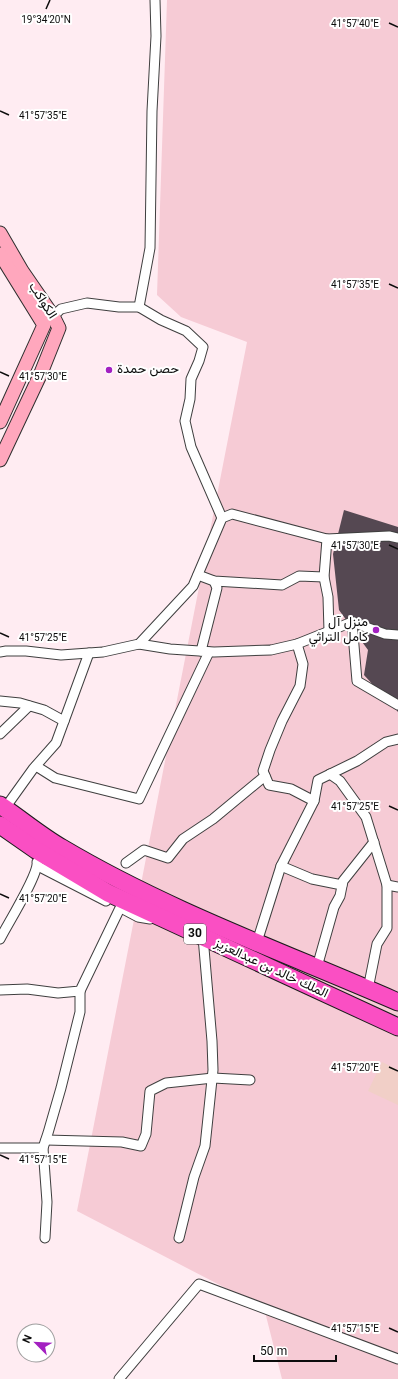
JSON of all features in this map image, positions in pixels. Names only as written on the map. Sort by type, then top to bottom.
[{"type":"highway","name":"الملك خالد بن عبدالعزيز","points":[[2,807],[61,848],[115,877],[191,914],[398,1002]]},
{"type":"highway","name":"الملك خالد بن عبدالعزيز","points":[[0,825],[37,858],[172,923],[398,1027]]},
{"type":"street","points":[[139,307],[150,248],[152,111],[156,36],[155,0]]},
{"type":"street","name":"الكواكب","points":[[0,233],[48,320]]},
{"type":"street","name":"الكواكب","points":[[0,254],[48,320],[59,328],[41,373],[0,460]]},
{"type":"street","points":[[48,320],[61,309],[87,303],[119,307],[139,307],[161,320],[186,331],[203,347],[191,380],[190,399],[185,421],[191,447],[222,518]]},
{"type":"street","name":"الكواكب","points":[[0,422],[48,320]]},
{"type":"street","points":[[139,644],[193,586],[222,518],[232,514],[327,539],[389,536],[398,538]]},
{"type":"street","points":[[327,539],[324,577],[328,597],[329,631]]},
{"type":"street","points":[[198,575],[214,581],[282,586],[299,576],[324,577]]},
{"type":"street","points":[[36,766],[55,778],[139,799],[205,652],[217,588],[214,581]]},
{"type":"street","points":[[352,622],[357,680],[398,705]]},
{"type":"street","points":[[0,652],[26,651],[61,655],[103,652],[139,644],[170,649],[205,652],[271,650],[297,644],[352,622],[385,634],[398,635]]},
{"type":"street","points":[[297,644],[303,664],[300,686],[282,722],[263,771],[269,785],[291,789],[314,801]]},
{"type":"street","points":[[2,807],[56,743],[89,653]]},
{"type":"street","points":[[0,701],[20,703],[44,710],[64,721]]},
{"type":"street","points":[[0,734],[29,706]]},
{"type":"street","points":[[257,942],[281,866],[314,801],[318,780],[357,761],[386,742],[398,739]]},
{"type":"street","points":[[330,774],[340,781],[366,817],[387,885],[387,928],[377,944],[368,989]]},
{"type":"street","points":[[126,863],[144,850],[168,858],[184,839],[213,818],[265,776]]},
{"type":"street","points":[[317,967],[334,907],[340,896],[342,881],[374,842]]},
{"type":"street","points":[[0,939],[37,858],[120,908],[138,916],[172,923]]},
{"type":"street","points":[[281,866],[312,879],[342,885]]},
{"type":"street","points":[[387,885],[398,887]]},
{"type":"street","points":[[45,1238],[47,1202],[44,1144],[61,1088],[80,1012],[80,991],[120,908]]},
{"type":"street","points":[[179,1238],[194,1176],[205,1146],[213,1078],[212,1041],[203,937]]},
{"type":"street","points":[[0,990],[28,989],[58,993],[80,991]]},
{"type":"street","points":[[0,1148],[44,1144],[122,1142],[141,1146],[146,1134],[150,1091],[166,1083],[213,1078],[250,1080]]},
{"type":"street","points":[[120,1379],[199,1284],[398,1359]]},
{"type":"shaded area","points":[[167,0],[398,0],[398,1379],[282,1379],[264,1308],[77,1211],[247,342],[181,317],[157,295]]},
{"type":"shaded area","points":[[382,1062],[398,1070],[398,1105],[368,1091]]},
{"type":"building","name":"منزل آل كامل التراثي","points":[[344,510],[398,527],[398,712],[364,675],[368,650],[339,610],[333,554]]},
{"type":"place","name":"حصن حمدة","points":[[109,370]]},
{"type":"place","name":"منزل آل كامل التراثي","points":[[376,630]]}]
